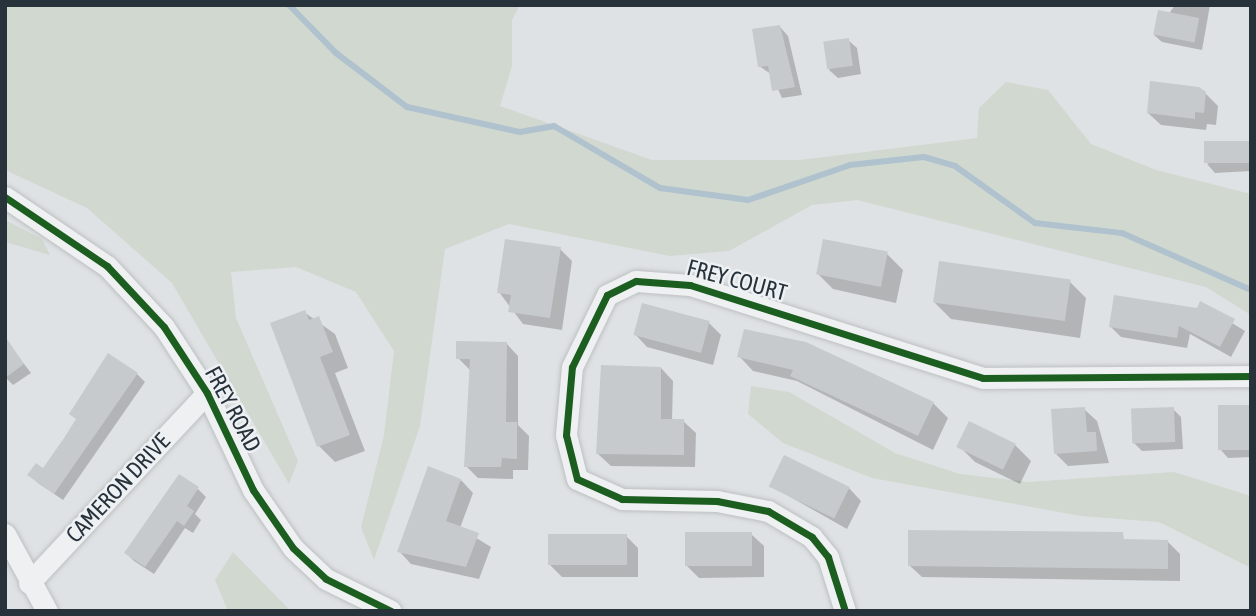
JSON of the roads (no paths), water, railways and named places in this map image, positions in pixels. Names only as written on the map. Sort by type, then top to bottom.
[{"type":"street","name":"FREY ROAD","points":[[5,197],[107,266],[164,327],[207,393],[253,490],[293,548],[326,579],[391,611]]},
{"type":"street","name":"FREY COURT","points":[[845,611],[828,556],[812,537],[768,511],[717,501],[622,499],[577,480],[566,435],[572,367],[607,295],[636,281],[690,285],[984,377],[1251,376]]},
{"type":"street","name":"CAMERON DRIVE","points":[[29,583],[207,393]]},
{"type":"street","points":[[5,534],[29,583],[47,611]]},
{"type":"waterway","points":[[289,5],[336,53],[407,107],[520,132],[554,126],[660,188],[748,200],[850,165],[924,157],[955,166],[1035,223],[1122,233],[1251,290]]}]
